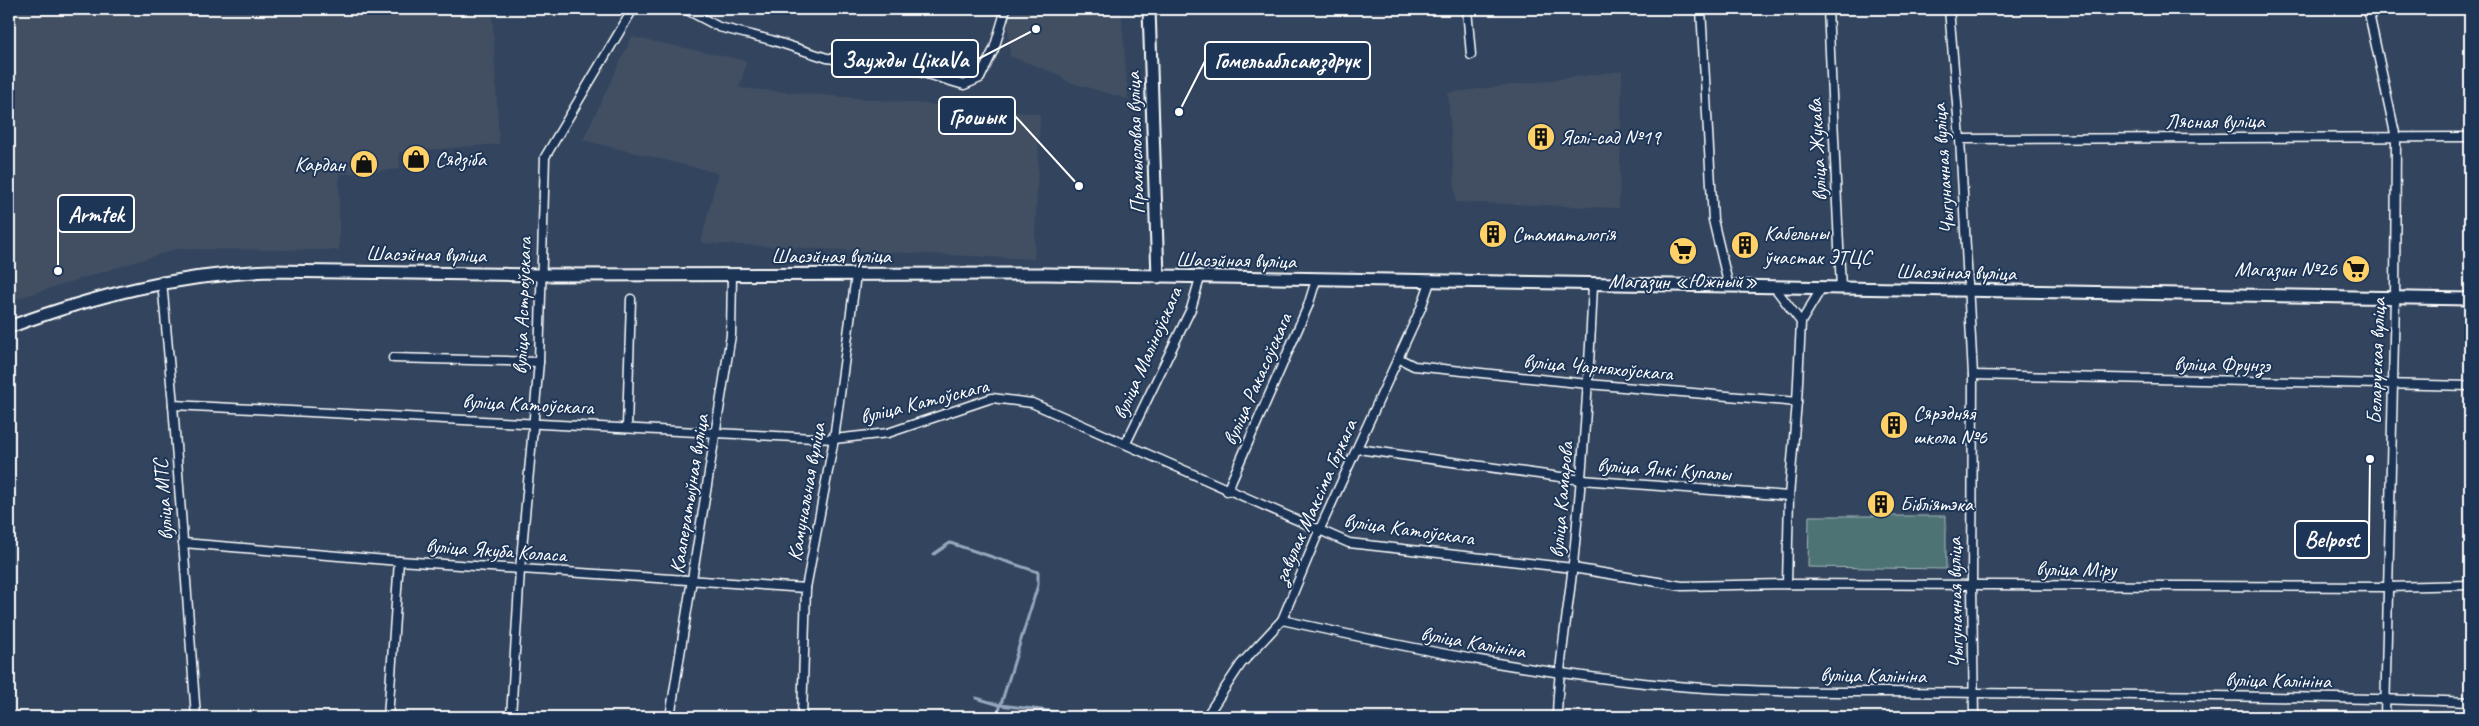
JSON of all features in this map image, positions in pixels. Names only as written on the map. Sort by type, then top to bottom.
[{"type":"main road","name":"Прамысловая вуліца","points":[[1149,9],[1158,277]]},
{"type":"main road","name":"Шасэйная вуліца","points":[[9,328],[95,298],[162,281],[234,272],[270,271],[543,275],[1158,277],[2470,298]]},
{"type":"street","name":"вуліца Астроўскага","points":[[510,717],[520,570],[539,362],[545,157],[633,9]]},
{"type":"street","points":[[685,9],[719,27],[771,40],[827,58],[913,70],[964,85],[980,78],[994,49],[1006,9]]},
{"type":"street","points":[[1467,9],[1471,55]]},
{"type":"street","points":[[1701,9],[1713,220],[1729,287]]},
{"type":"street","name":"вуліца Жукава","points":[[1828,9],[1841,289]]},
{"type":"street","name":"Чыгуначная вуліца","points":[[1949,9],[1960,139],[1973,375],[1972,586],[1974,717]]},
{"type":"street","name":"Беларуская вуліца","points":[[2368,9],[2396,138],[2395,298],[2385,717]]},
{"type":"street","name":"Лясная вуліца","points":[[1960,139],[2470,137]]},
{"type":"street","name":"Кааператыўная вуліца","points":[[670,717],[731,335],[732,275]]},
{"type":"street","name":"Камунальная вуліца","points":[[802,717],[806,588],[834,439],[856,275]]},
{"type":"street","name":"вуліца Маліноўскага","points":[[1126,443],[1191,309],[1200,278]]},
{"type":"street","name":"вуліца Ракасоўскага","points":[[1227,491],[1308,306],[1316,280]]},
{"type":"street","name":"вуліца МТС","points":[[162,281],[196,717]]},
{"type":"street","name":"завулак Максіма Горкага","points":[[1206,717],[1241,664],[1282,620],[1319,531],[1421,308],[1430,282]]},
{"type":"street","name":"вуліца Камарова","points":[[1557,717],[1558,674],[1573,568],[1582,480],[1593,284]]},
{"type":"street","points":[[1776,288],[1801,322]]},
{"type":"street","points":[[1787,584],[1789,496],[1797,402],[1801,322],[1821,289]]},
{"type":"street","points":[[627,427],[631,299]]},
{"type":"street","points":[[393,358],[539,362]]},
{"type":"street","name":"вуліца Чарняхоўскага","points":[[1398,358],[1414,366],[1588,384],[1797,402]]},
{"type":"street","name":"вуліца Фрунзэ","points":[[1973,375],[2470,386]]},
{"type":"street","name":"вуліца Катоўскага","points":[[173,405],[717,431],[834,439],[888,433],[992,398],[1032,403],[1126,443],[1227,491],[1349,543],[1573,568],[1682,586]]},
{"type":"street","name":"вуліца Янкі Купалы","points":[[1358,449],[1582,480],[1789,496]]},
{"type":"street","name":"вуліца Якуба Коласа","points":[[183,543],[399,562],[806,588]]},
{"type":"street","points":[[388,717],[399,562]]},
{"type":"street","name":"вуліца Міру","points":[[1682,586],[1787,584],[2387,587],[2470,585]]},
{"type":"street","name":"вуліца Калініна","points":[[1282,620],[1416,650],[1558,674],[1691,687],[1836,693],[1974,692],[2470,702]]},
{"type":"shaded area","points":[[9,9],[492,9],[499,144],[399,152],[400,169],[339,174],[339,250],[176,249],[9,301]]},
{"type":"shaded area","points":[[1014,9],[1121,9],[1128,99],[1069,82],[1055,73],[1010,56],[1008,14]]},
{"type":"shaded area","points":[[632,37],[747,61],[739,88],[1040,114],[1034,259],[701,243],[718,173],[583,140]]},
{"type":"shaded area","points":[[1622,71],[1619,208],[1456,202],[1448,93]]},
{"type":"green space","points":[[1809,516],[1946,516],[1946,569],[1808,567]]},
{"type":"waterway","points":[[934,554],[950,543],[1038,572],[1038,585],[997,717]]},
{"type":"waterway","points":[[976,698],[1000,705],[1092,716]]},
{"type":"place","name":"Заужды ЦікаVа","points":[[1036,29]]},
{"type":"place","name":"Гомельаблсаюздрук","points":[[1179,112]]},
{"type":"place","name":"Яслі-сад №19","points":[[1541,137]]},
{"type":"place","name":"Сядзіба","points":[[416,159]]},
{"type":"place","name":"Кардан","points":[[364,164]]},
{"type":"place","name":"Грошык","points":[[1079,186]]},
{"type":"place","name":"Стаматалогія","points":[[1493,234]]},
{"type":"place","name":"Кабельны ўчастак ЭТЦС","points":[[1745,245]]},
{"type":"place","name":"Магазин «Южный»","points":[[1683,251]]},
{"type":"place","name":"Магазин №26","points":[[2356,269]]},
{"type":"place","name":"Armtek","points":[[58,271]]},
{"type":"place","name":"Сярэдняя школа №6","points":[[1894,425]]},
{"type":"place","name":"Belpost","points":[[2370,459]]},
{"type":"place","name":"Бібліятэка","points":[[1881,504]]}]
